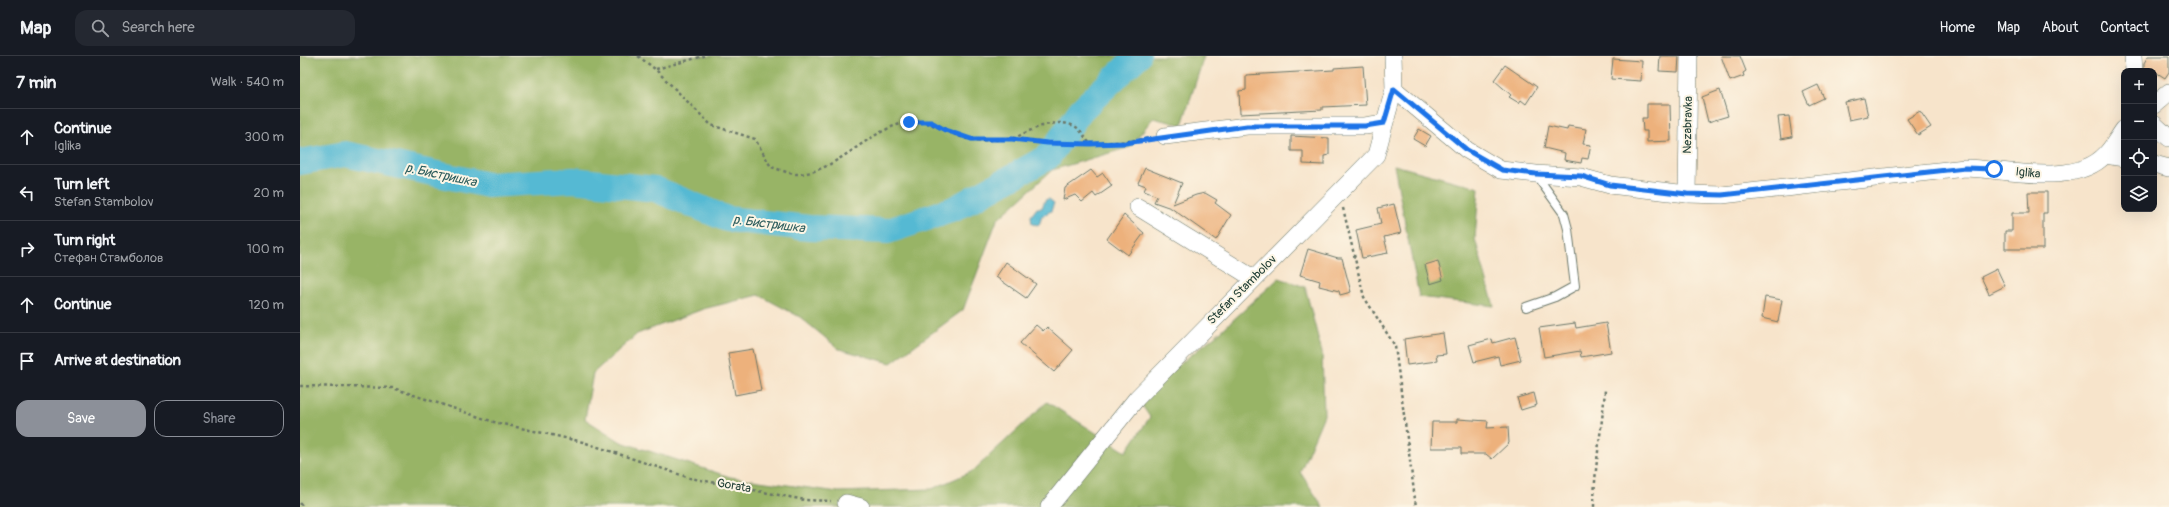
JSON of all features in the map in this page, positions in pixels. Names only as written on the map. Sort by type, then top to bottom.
[{"type":"street","name":"Stefan Stambolov","points":[[1049,507],[1137,398],[1253,278],[1376,155],[1394,89],[1393,56]]},
{"type":"street","name":"Nezabravka","points":[[1687,194],[1689,56]]},
{"type":"street","points":[[2133,56],[2134,68]]},
{"type":"street","name":"Iglika","points":[[1394,89],[1467,150],[1502,170],[1536,174],[1581,176],[1610,185],[1687,194],[1722,195],[1965,168],[1994,169],[2043,175],[2061,174],[2085,168],[2106,155],[2121,133]]},
{"type":"street","points":[[2155,104],[2169,92]]},
{"type":"street","points":[[1165,136],[1247,126],[1365,126],[1384,123]]},
{"type":"street","points":[[2157,127],[2169,138]]},
{"type":"street","points":[[2106,155],[2121,158]]},
{"type":"street","points":[[2157,165],[2169,168]]},
{"type":"street","points":[[1138,207],[1253,278]]},
{"type":"lane","points":[[1526,307],[1555,297],[1574,286],[1568,229],[1564,214],[1536,174]]},
{"type":"path","points":[[638,56],[655,69],[711,125],[755,139],[771,167],[796,174],[817,171],[880,132],[909,122],[931,122],[945,130],[971,139],[1012,139],[1047,143],[1090,144],[1125,143],[1165,136]]},
{"type":"path","points":[[655,69],[704,56]]},
{"type":"path","points":[[1012,139],[1036,128],[1061,123],[1077,127],[1090,144]]},
{"type":"path","points":[[1340,192],[1364,297],[1395,346],[1416,507]]},
{"type":"path","name":"Gorata","points":[[300,386],[393,388],[494,422],[583,442],[690,478],[805,500],[821,500],[854,505]]},
{"type":"path","points":[[1594,507],[1594,479],[1601,444],[1605,390]]},
{"type":"path","points":[[300,503],[303,507]]},
{"type":"green space","points":[[300,56],[1204,56],[1182,125],[1153,118],[1130,147],[1052,170],[997,220],[963,310],[891,363],[839,349],[800,317],[759,295],[703,309],[637,334],[593,373],[585,419],[621,442],[730,477],[838,492],[932,489],[973,471],[1047,402],[1126,452],[1150,417],[1137,398],[1220,332],[1279,278],[1305,287],[1322,353],[1324,415],[1300,472],[1323,507],[300,507]]},
{"type":"green space","points":[[1394,165],[1479,188],[1475,239],[1494,306],[1419,297]]},
{"type":"water","points":[[1049,199],[1054,203],[1051,211],[1042,216],[1039,225],[1032,224],[1031,216],[1037,208],[1042,208],[1045,200]]},
{"type":"building","points":[[1660,56],[1679,56],[1678,72],[1659,71]]},
{"type":"building","points":[[1721,56],[1740,56],[1746,71],[1743,73],[1744,76],[1730,81]]},
{"type":"building","points":[[2148,56],[2169,56],[2169,72],[2165,78],[2157,73],[2157,68],[2144,68],[2144,63]]},
{"type":"building","points":[[1613,59],[1642,61],[1641,81],[1611,79]]},
{"type":"building","points":[[1505,65],[1537,87],[1526,104],[1521,100],[1519,103],[1509,97],[1511,95],[1494,80]]},
{"type":"building","points":[[1363,66],[1366,105],[1322,107],[1322,110],[1240,114],[1239,91],[1246,90],[1246,75],[1334,70],[1334,68]]},
{"type":"building","points":[[1818,85],[1824,98],[1809,105],[1803,92]]},
{"type":"building","points":[[1720,90],[1728,116],[1708,122],[1702,97]]},
{"type":"building","points":[[1864,98],[1868,116],[1849,120],[1845,102]]},
{"type":"building","points":[[1647,104],[1670,104],[1671,141],[1647,142],[1647,131],[1643,131],[1642,118],[1647,118]]},
{"type":"building","points":[[1920,111],[1931,127],[1918,135],[1907,119]]},
{"type":"building","points":[[1789,116],[1792,137],[1781,139],[1778,117]]},
{"type":"building","points":[[1548,126],[1567,130],[1568,126],[1586,129],[1583,144],[1591,145],[1588,159],[1582,158],[1581,163],[1564,160],[1565,153],[1544,148]]},
{"type":"building","points":[[1419,129],[1431,136],[1425,146],[1413,139]]},
{"type":"building","points":[[1291,136],[1329,138],[1329,155],[1324,156],[1324,165],[1303,164],[1303,151],[1291,151]]},
{"type":"building","points":[[1145,168],[1182,183],[1173,204],[1205,193],[1217,200],[1215,203],[1231,215],[1216,240],[1171,208],[1154,202],[1157,196],[1144,191],[1146,186],[1138,183]]},
{"type":"building","points":[[1091,170],[1097,177],[1103,173],[1112,186],[1096,197],[1093,193],[1082,202],[1075,195],[1063,200],[1065,188]]},
{"type":"building","points":[[2028,192],[2047,192],[2047,213],[2043,213],[2043,249],[2005,249],[2005,231],[2012,231],[2012,213],[2029,213]]},
{"type":"building","points":[[1394,204],[1401,233],[1384,237],[1388,253],[1362,258],[1356,230],[1381,224],[1378,208]]},
{"type":"building","points":[[1124,215],[1144,233],[1128,255],[1107,239]]},
{"type":"building","points":[[1308,249],[1342,258],[1351,292],[1340,295],[1339,291],[1319,286],[1320,281],[1300,275]]},
{"type":"building","points":[[1438,261],[1443,280],[1430,284],[1425,265]]},
{"type":"building","points":[[1006,262],[1036,284],[1026,298],[996,277]]},
{"type":"building","points":[[1997,269],[2005,286],[1989,294],[1981,277]]},
{"type":"building","points":[[1765,297],[1782,300],[1778,322],[1762,318]]},
{"type":"building","points":[[1575,323],[1576,328],[1606,323],[1611,352],[1581,357],[1580,351],[1544,357],[1539,328]]},
{"type":"building","points":[[1036,325],[1043,331],[1047,327],[1073,350],[1054,372],[1020,343]]},
{"type":"building","points":[[1443,333],[1446,354],[1436,355],[1437,361],[1407,365],[1404,339]]},
{"type":"building","points":[[1515,337],[1521,360],[1500,365],[1498,356],[1474,362],[1469,345],[1492,339],[1493,343]]},
{"type":"building","points":[[753,349],[761,390],[735,395],[728,353]]},
{"type":"building","points":[[1534,393],[1537,405],[1521,410],[1517,398]]},
{"type":"building","points":[[1457,419],[1488,421],[1487,428],[1508,427],[1509,443],[1492,459],[1486,454],[1461,454],[1461,448],[1431,448],[1432,422],[1457,422]]},
{"type":"waterway","name":"р. Бистришка","points":[[300,162],[345,154],[488,185],[573,180],[655,189],[727,219],[809,228],[888,231],[954,209],[1048,157],[1081,110],[1138,56]]},
{"type":"route","points":[[909,122],[931,122],[945,130],[971,139],[1012,139],[1047,143],[1125,143],[1165,136],[1247,126],[1365,126],[1384,123],[1394,89],[1467,150],[1502,170],[1536,174],[1581,176],[1610,185],[1687,194],[1722,195],[1965,168],[1994,169]]}]
